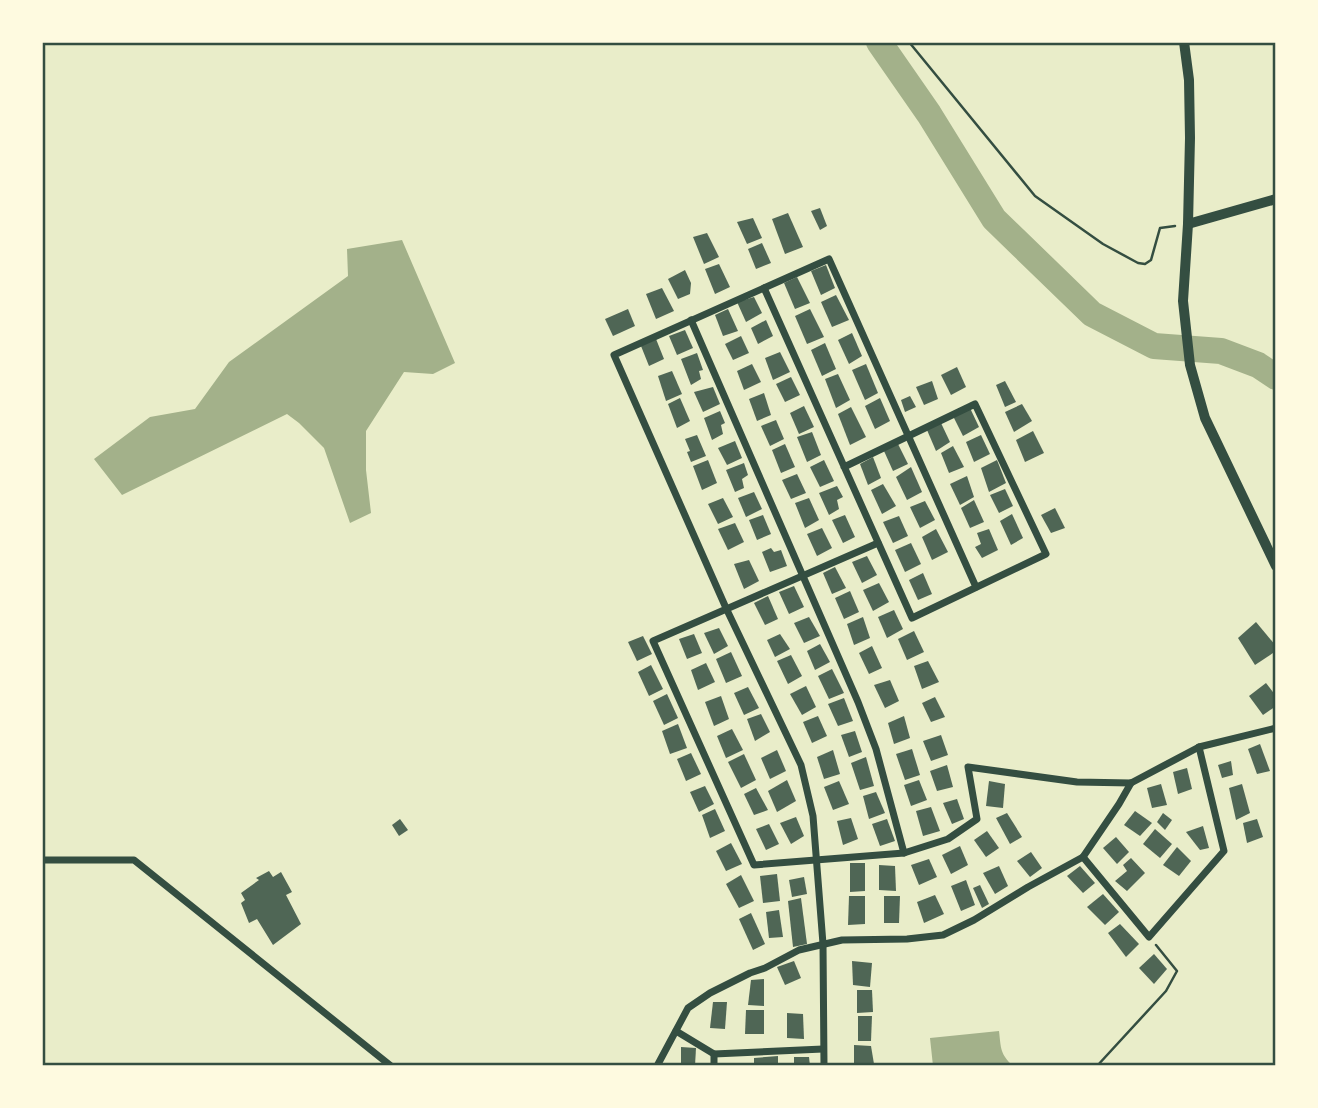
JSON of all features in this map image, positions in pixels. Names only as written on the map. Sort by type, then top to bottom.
[{"type":"street","points":[[1184,42],[1189,80],[1190,138],[1183,301],[1190,365],[1205,418],[1276,566]]},
{"type":"street","points":[[1188,224],[1276,199]]},
{"type":"street","points":[[824,1066],[823,944],[813,816],[801,765],[726,608],[614,355],[829,259],[976,587]]},
{"type":"street","points":[[764,288],[844,467],[878,543],[912,618],[1046,554],[975,404],[844,467]]},
{"type":"street","points":[[691,320],[858,702],[876,749],[904,853]]},
{"type":"street","points":[[878,543],[653,641],[754,864],[904,853],[948,839],[977,819],[968,767],[1077,782],[1131,783],[1199,747],[1276,728]]},
{"type":"street","points":[[1083,857],[1149,937],[1224,851],[1199,747]]},
{"type":"street","points":[[657,1066],[688,1008],[710,993],[799,950],[823,944],[842,940],[907,939],[943,935],[1083,857],[1131,783]]},
{"type":"street","points":[[42,860],[134,860],[391,1066]]},
{"type":"street","points":[[676,1031],[714,1054],[823,1049]]},
{"type":"street","points":[[714,1054],[714,1066]]},
{"type":"path","points":[[909,42],[1035,196],[1103,244],[1138,263],[1145,264],[1151,260],[1160,228],[1188,224]]},
{"type":"path","points":[[1097,1066],[1166,991],[1177,971],[1149,937]]},
{"type":"shaded area","points":[[402,240],[455,363],[433,374],[404,372],[366,431],[366,470],[371,513],[350,523],[324,448],[287,414],[122,495],[94,459],[150,417],[195,409],[229,362],[348,276],[347,249]]},
{"type":"shaded area","points":[[999,1031],[1002,1050],[1013,1066],[933,1066],[930,1038]]},
{"type":"building","points":[[820,208],[827,226],[820,230],[811,211]]},
{"type":"building","points":[[788,213],[803,247],[785,254],[772,219]]},
{"type":"building","points":[[753,218],[762,238],[747,244],[737,222]]},
{"type":"building","points":[[707,233],[719,257],[704,264],[693,237]]},
{"type":"building","points":[[762,243],[771,263],[756,269],[748,249]]},
{"type":"building","points":[[719,264],[730,287],[715,294],[705,269]]},
{"type":"building","points":[[826,265],[835,288],[821,295],[811,271]]},
{"type":"building","points":[[685,270],[691,283],[690,294],[678,299],[668,279]]},
{"type":"building","points":[[797,277],[810,303],[795,309],[784,283]]},
{"type":"building","points":[[662,288],[674,311],[656,319],[646,294]]},
{"type":"building","points":[[836,295],[849,320],[832,327],[821,302]]},
{"type":"building","points":[[754,297],[762,313],[746,322],[737,302]]},
{"type":"building","points":[[628,309],[635,326],[613,336],[605,319]]},
{"type":"building","points":[[728,309],[738,331],[723,336],[715,315]]},
{"type":"building","points":[[810,309],[824,337],[807,344],[795,316]]},
{"type":"building","points":[[766,320],[773,336],[758,344],[751,328]]},
{"type":"building","points":[[685,330],[693,348],[677,355],[669,336]]},
{"type":"building","points":[[852,333],[862,356],[849,364],[838,340]]},
{"type":"building","points":[[741,336],[749,353],[733,360],[725,344]]},
{"type":"building","points":[[656,339],[664,359],[649,366],[641,346]]},
{"type":"building","points":[[825,343],[836,369],[822,376],[811,350]]},
{"type":"building","points":[[780,352],[790,372],[773,380],[765,358]]},
{"type":"building","points":[[697,353],[703,370],[699,371],[701,379],[691,385],[681,359]]},
{"type":"building","points":[[752,364],[761,382],[744,390],[737,371]]},
{"type":"building","points":[[866,364],[878,393],[865,400],[852,370]]},
{"type":"building","points":[[957,367],[966,387],[951,395],[941,375]]},
{"type":"building","points":[[672,371],[682,394],[666,401],[658,376]]},
{"type":"building","points":[[838,374],[850,400],[836,408],[825,379]]},
{"type":"building","points":[[791,377],[800,395],[785,402],[776,384]]},
{"type":"building","points":[[932,381],[938,399],[924,405],[916,387]]},
{"type":"building","points":[[1005,381],[1016,402],[1005,407],[996,385]]},
{"type":"building","points":[[713,387],[720,404],[703,412],[694,392]]},
{"type":"building","points":[[764,393],[771,415],[757,421],[749,399]]},
{"type":"building","points":[[910,396],[916,407],[905,412],[901,400]]},
{"type":"building","points":[[680,398],[690,421],[677,428],[668,404]]},
{"type":"building","points":[[880,398],[890,421],[875,429],[865,406]]},
{"type":"building","points":[[1022,404],[1032,421],[1014,432],[1005,412]]},
{"type":"building","points":[[804,406],[814,427],[799,434],[790,413]]},
{"type":"building","points":[[851,407],[866,437],[850,445],[838,414]]},
{"type":"building","points":[[970,408],[979,427],[963,436],[953,416]]},
{"type":"building","points":[[720,411],[725,423],[721,425],[723,434],[712,440],[704,418]]},
{"type":"building","points":[[776,420],[784,439],[770,446],[761,426]]},
{"type":"building","points":[[941,423],[950,442],[936,451],[927,430]]},
{"type":"building","points":[[1033,431],[1044,453],[1025,462],[1016,440]]},
{"type":"building","points":[[812,432],[821,455],[807,462],[797,437]]},
{"type":"building","points":[[697,435],[706,456],[691,462],[685,439]]},
{"type":"building","points":[[981,435],[990,454],[974,462],[966,442]]},
{"type":"building","points":[[735,441],[742,458],[727,465],[718,448]]},
{"type":"building","points":[[785,444],[795,467],[781,473],[772,450]]},
{"type":"building","points":[[898,444],[908,464],[893,471],[884,451]]},
{"type":"building","points":[[953,446],[964,467],[949,473],[941,453]]},
{"type":"building","points":[[873,457],[881,478],[868,485],[860,464]]},
{"type":"building","points":[[708,460],[717,483],[702,490],[693,466]]},
{"type":"building","points":[[824,460],[834,481],[820,487],[810,467]]},
{"type":"building","points":[[997,460],[1006,483],[989,492],[981,468]]},
{"type":"building","points":[[744,463],[748,475],[742,479],[744,488],[735,492],[726,470]]},
{"type":"building","points":[[911,467],[922,492],[907,500],[896,477]]},
{"type":"building","points":[[797,474],[806,493],[791,499],[782,480]]},
{"type":"building","points":[[967,476],[974,497],[960,505],[950,484]]},
{"type":"building","points":[[883,484],[896,506],[882,514],[871,490]]},
{"type":"building","points":[[837,486],[843,497],[837,500],[839,509],[829,515],[819,493]]},
{"type":"building","points":[[1005,489],[1013,506],[999,513],[990,495]]},
{"type":"building","points":[[754,492],[762,509],[746,517],[738,498]]},
{"type":"building","points":[[723,498],[733,517],[718,524],[708,504]]},
{"type":"building","points":[[809,498],[819,520],[805,528],[795,503]]},
{"type":"building","points":[[974,500],[984,522],[970,528],[961,508]]},
{"type":"building","points":[[925,501],[935,520],[920,528],[910,507]]},
{"type":"building","points":[[1055,508],[1065,528],[1051,533],[1041,515]]},
{"type":"building","points":[[1012,514],[1023,538],[1011,545],[1000,521]]},
{"type":"building","points":[[763,515],[771,534],[757,540],[749,520]]},
{"type":"building","points":[[845,515],[855,537],[843,543],[832,520]]},
{"type":"building","points":[[899,516],[908,536],[893,543],[883,522]]},
{"type":"building","points":[[735,523],[744,542],[728,550],[718,529]]},
{"type":"building","points":[[822,528],[832,548],[817,556],[807,534]]},
{"type":"building","points":[[936,529],[948,552],[932,560],[922,537]]},
{"type":"building","points":[[989,529],[998,550],[982,558],[975,547],[981,544],[977,533]]},
{"type":"building","points":[[911,543],[921,564],[905,572],[895,550]]},
{"type":"building","points":[[771,548],[774,552],[781,550],[787,566],[770,572],[762,552]]},
{"type":"building","points":[[867,556],[877,575],[862,583],[852,562]]},
{"type":"building","points":[[749,560],[759,581],[744,589],[734,564]]},
{"type":"building","points":[[835,567],[846,588],[832,594],[823,573]]},
{"type":"building","points":[[923,573],[932,594],[918,600],[909,580]]},
{"type":"building","points":[[879,583],[889,602],[873,611],[863,590]]},
{"type":"building","points":[[794,586],[804,607],[789,614],[779,592]]},
{"type":"building","points":[[850,591],[859,612],[844,619],[835,598]]},
{"type":"building","points":[[768,596],[778,619],[765,625],[754,603]]},
{"type":"building","points":[[894,610],[903,629],[887,638],[878,617]]},
{"type":"building","points":[[809,617],[820,636],[804,643],[794,623]]},
{"type":"building","points":[[863,617],[870,638],[854,645],[847,624]]},
{"type":"building","points":[[1256,622],[1276,646],[1276,651],[1255,665],[1238,638]]},
{"type":"building","points":[[719,628],[728,646],[714,654],[704,633]]},
{"type":"building","points":[[914,631],[924,652],[907,660],[898,639]]},
{"type":"building","points":[[694,634],[702,653],[687,659],[679,639]]},
{"type":"building","points":[[780,634],[790,649],[775,657],[767,640]]},
{"type":"building","points":[[643,636],[652,654],[637,661],[628,642]]},
{"type":"building","points":[[820,644],[830,662],[815,670],[807,651]]},
{"type":"building","points":[[872,646],[882,668],[869,674],[859,653]]},
{"type":"building","points":[[731,652],[742,676],[726,683],[716,659]]},
{"type":"building","points":[[791,655],[802,676],[788,684],[777,661]]},
{"type":"building","points":[[928,661],[939,682],[922,689],[914,666]]},
{"type":"building","points":[[706,663],[715,682],[698,690],[691,670]]},
{"type":"building","points":[[651,665],[663,689],[649,696],[638,672]]},
{"type":"building","points":[[832,669],[844,693],[829,699],[818,676]]},
{"type":"building","points":[[890,680],[899,701],[885,708],[874,685]]},
{"type":"building","points":[[1266,683],[1276,696],[1276,706],[1263,715],[1249,696]]},
{"type":"building","points":[[806,686],[816,707],[802,715],[790,694]]},
{"type":"building","points":[[748,687],[759,708],[744,715],[734,693]]},
{"type":"building","points":[[667,694],[678,718],[664,725],[653,701]]},
{"type":"building","points":[[721,696],[729,719],[714,726],[705,702]]},
{"type":"building","points":[[935,697],[945,717],[931,722],[922,703]]},
{"type":"building","points":[[844,698],[853,721],[838,726],[828,704]]},
{"type":"building","points":[[761,714],[770,732],[755,741],[747,719]]},
{"type":"building","points":[[818,716],[827,736],[812,743],[803,722]]},
{"type":"building","points":[[904,716],[910,738],[894,744],[888,723]]},
{"type":"building","points":[[678,724],[687,748],[670,754],[662,731]]},
{"type":"building","points":[[732,729],[743,750],[726,758],[717,736]]},
{"type":"building","points":[[855,731],[862,752],[849,757],[841,735]]},
{"type":"building","points":[[941,735],[948,755],[931,761],[923,741]]},
{"type":"building","points":[[1260,744],[1270,771],[1257,774],[1248,749]]},
{"type":"building","points":[[912,749],[920,775],[905,780],[896,754]]},
{"type":"building","points":[[777,750],[786,771],[770,779],[761,758]]},
{"type":"building","points":[[833,750],[840,774],[824,779],[817,757]]},
{"type":"building","points":[[691,753],[701,774],[686,781],[677,759]]},
{"type":"building","points":[[744,754],[756,780],[741,788],[728,762]]},
{"type":"building","points":[[866,757],[874,786],[860,790],[851,763]]},
{"type":"building","points":[[1231,761],[1233,775],[1222,778],[1218,765]]},
{"type":"building","points":[[947,765],[953,787],[937,791],[930,771]]},
{"type":"building","points":[[1187,768],[1192,789],[1178,794],[1173,772]]},
{"type":"building","points":[[787,780],[796,801],[777,812],[768,791]]},
{"type":"building","points":[[919,780],[927,800],[911,806],[904,785]]},
{"type":"building","points":[[839,781],[849,804],[833,810],[824,787]]},
{"type":"building","points":[[989,781],[1005,784],[1003,808],[986,806]]},
{"type":"building","points":[[1161,784],[1167,805],[1152,808],[1147,788]]},
{"type":"building","points":[[1242,784],[1250,813],[1236,820],[1229,788]]},
{"type":"building","points":[[705,786],[714,804],[699,812],[690,792]]},
{"type":"building","points":[[756,788],[768,810],[754,815],[744,794]]},
{"type":"building","points":[[876,792],[885,813],[869,819],[863,796]]},
{"type":"building","points":[[957,799],[964,819],[952,824],[943,803]]},
{"type":"building","points":[[931,807],[940,831],[923,836],[916,811]]},
{"type":"building","points":[[715,809],[725,831],[710,838],[702,815]]},
{"type":"building","points":[[1135,811],[1152,823],[1140,836],[1124,825]]},
{"type":"building","points":[[1007,813],[1022,837],[1010,844],[996,818]]},
{"type":"building","points":[[1163,813],[1172,820],[1165,830],[1157,822]]},
{"type":"building","points":[[796,817],[804,836],[791,844],[780,823]]},
{"type":"building","points":[[851,818],[858,839],[843,845],[837,821]]},
{"type":"building","points":[[400,819],[408,830],[399,836],[392,825]]},
{"type":"building","points":[[887,819],[895,841],[880,846],[872,824]]},
{"type":"building","points":[[1257,819],[1263,837],[1247,843],[1243,823]]},
{"type":"building","points":[[769,824],[779,844],[766,850],[756,829]]},
{"type":"building","points":[[1203,826],[1209,848],[1200,850],[1186,832]]},
{"type":"building","points":[[1155,829],[1172,844],[1160,858],[1143,844]]},
{"type":"building","points":[[987,831],[999,848],[986,857],[974,840]]},
{"type":"building","points":[[1116,837],[1129,852],[1117,864],[1103,848]]},
{"type":"building","points":[[731,843],[742,864],[726,871],[716,851]]},
{"type":"building","points":[[960,846],[968,865],[951,874],[942,855]]},
{"type":"building","points":[[1177,847],[1191,861],[1179,876],[1163,865]]},
{"type":"building","points":[[1031,852],[1042,868],[1030,877],[1017,861]]},
{"type":"building","points":[[1131,858],[1145,873],[1127,891],[1115,881],[1127,871],[1123,865]]},
{"type":"building","points":[[929,859],[937,877],[919,885],[911,865]]},
{"type":"building","points":[[850,863],[865,863],[865,891],[850,892]]},
{"type":"building","points":[[879,865],[895,866],[896,891],[879,890]]},
{"type":"building","points":[[999,866],[1008,886],[995,894],[983,873]]},
{"type":"building","points":[[1080,866],[1095,883],[1083,893],[1067,876]]},
{"type":"building","points":[[269,871],[273,877],[281,872],[292,892],[286,895],[301,924],[273,945],[257,919],[249,923],[241,903],[245,900],[241,893],[259,880],[256,878]]},
{"type":"building","points":[[777,874],[780,901],[763,903],[760,876]]},
{"type":"building","points":[[741,875],[754,901],[739,908],[726,884]]},
{"type":"building","points":[[804,877],[807,894],[792,897],[789,880]]},
{"type":"building","points":[[966,880],[975,905],[961,911],[951,886]]},
{"type":"building","points":[[980,885],[989,904],[982,908],[973,888]]},
{"type":"building","points":[[1103,894],[1119,912],[1105,925],[1087,907]]},
{"type":"building","points":[[935,895],[944,914],[924,923],[917,902]]},
{"type":"building","points":[[849,896],[865,896],[865,924],[848,925]]},
{"type":"building","points":[[884,896],[900,896],[899,923],[884,923]]},
{"type":"building","points":[[801,898],[807,944],[793,947],[788,901]]},
{"type":"building","points":[[779,910],[783,937],[769,938],[766,912]]},
{"type":"building","points":[[751,913],[765,944],[753,950],[739,919]]},
{"type":"building","points":[[1120,924],[1139,944],[1126,957],[1108,933]]},
{"type":"building","points":[[1154,954],[1167,969],[1154,984],[1139,968]]},
{"type":"building","points":[[794,961],[801,978],[785,985],[777,967]]},
{"type":"building","points":[[852,961],[872,963],[870,987],[853,985]]},
{"type":"building","points":[[764,979],[764,1006],[748,1005],[751,980]]},
{"type":"building","points":[[857,990],[872,990],[873,1012],[857,1013]]},
{"type":"building","points":[[713,1002],[727,1002],[725,1029],[710,1028]]},
{"type":"building","points":[[746,1010],[764,1010],[764,1034],[745,1034]]},
{"type":"building","points":[[787,1013],[803,1014],[804,1039],[787,1038]]},
{"type":"building","points":[[858,1016],[872,1016],[871,1041],[858,1041]]},
{"type":"building","points":[[854,1045],[871,1046],[874,1064],[854,1065]]},
{"type":"building","points":[[681,1047],[696,1048],[695,1066],[681,1066]]},
{"type":"building","points":[[778,1056],[778,1066],[754,1066],[754,1058]]},
{"type":"building","points":[[794,1057],[809,1057],[810,1066],[794,1066]]},
{"type":"waterway","points":[[879,42],[929,114],[994,219],[1092,314],[1154,346],[1221,351],[1258,365],[1276,377]]}]
